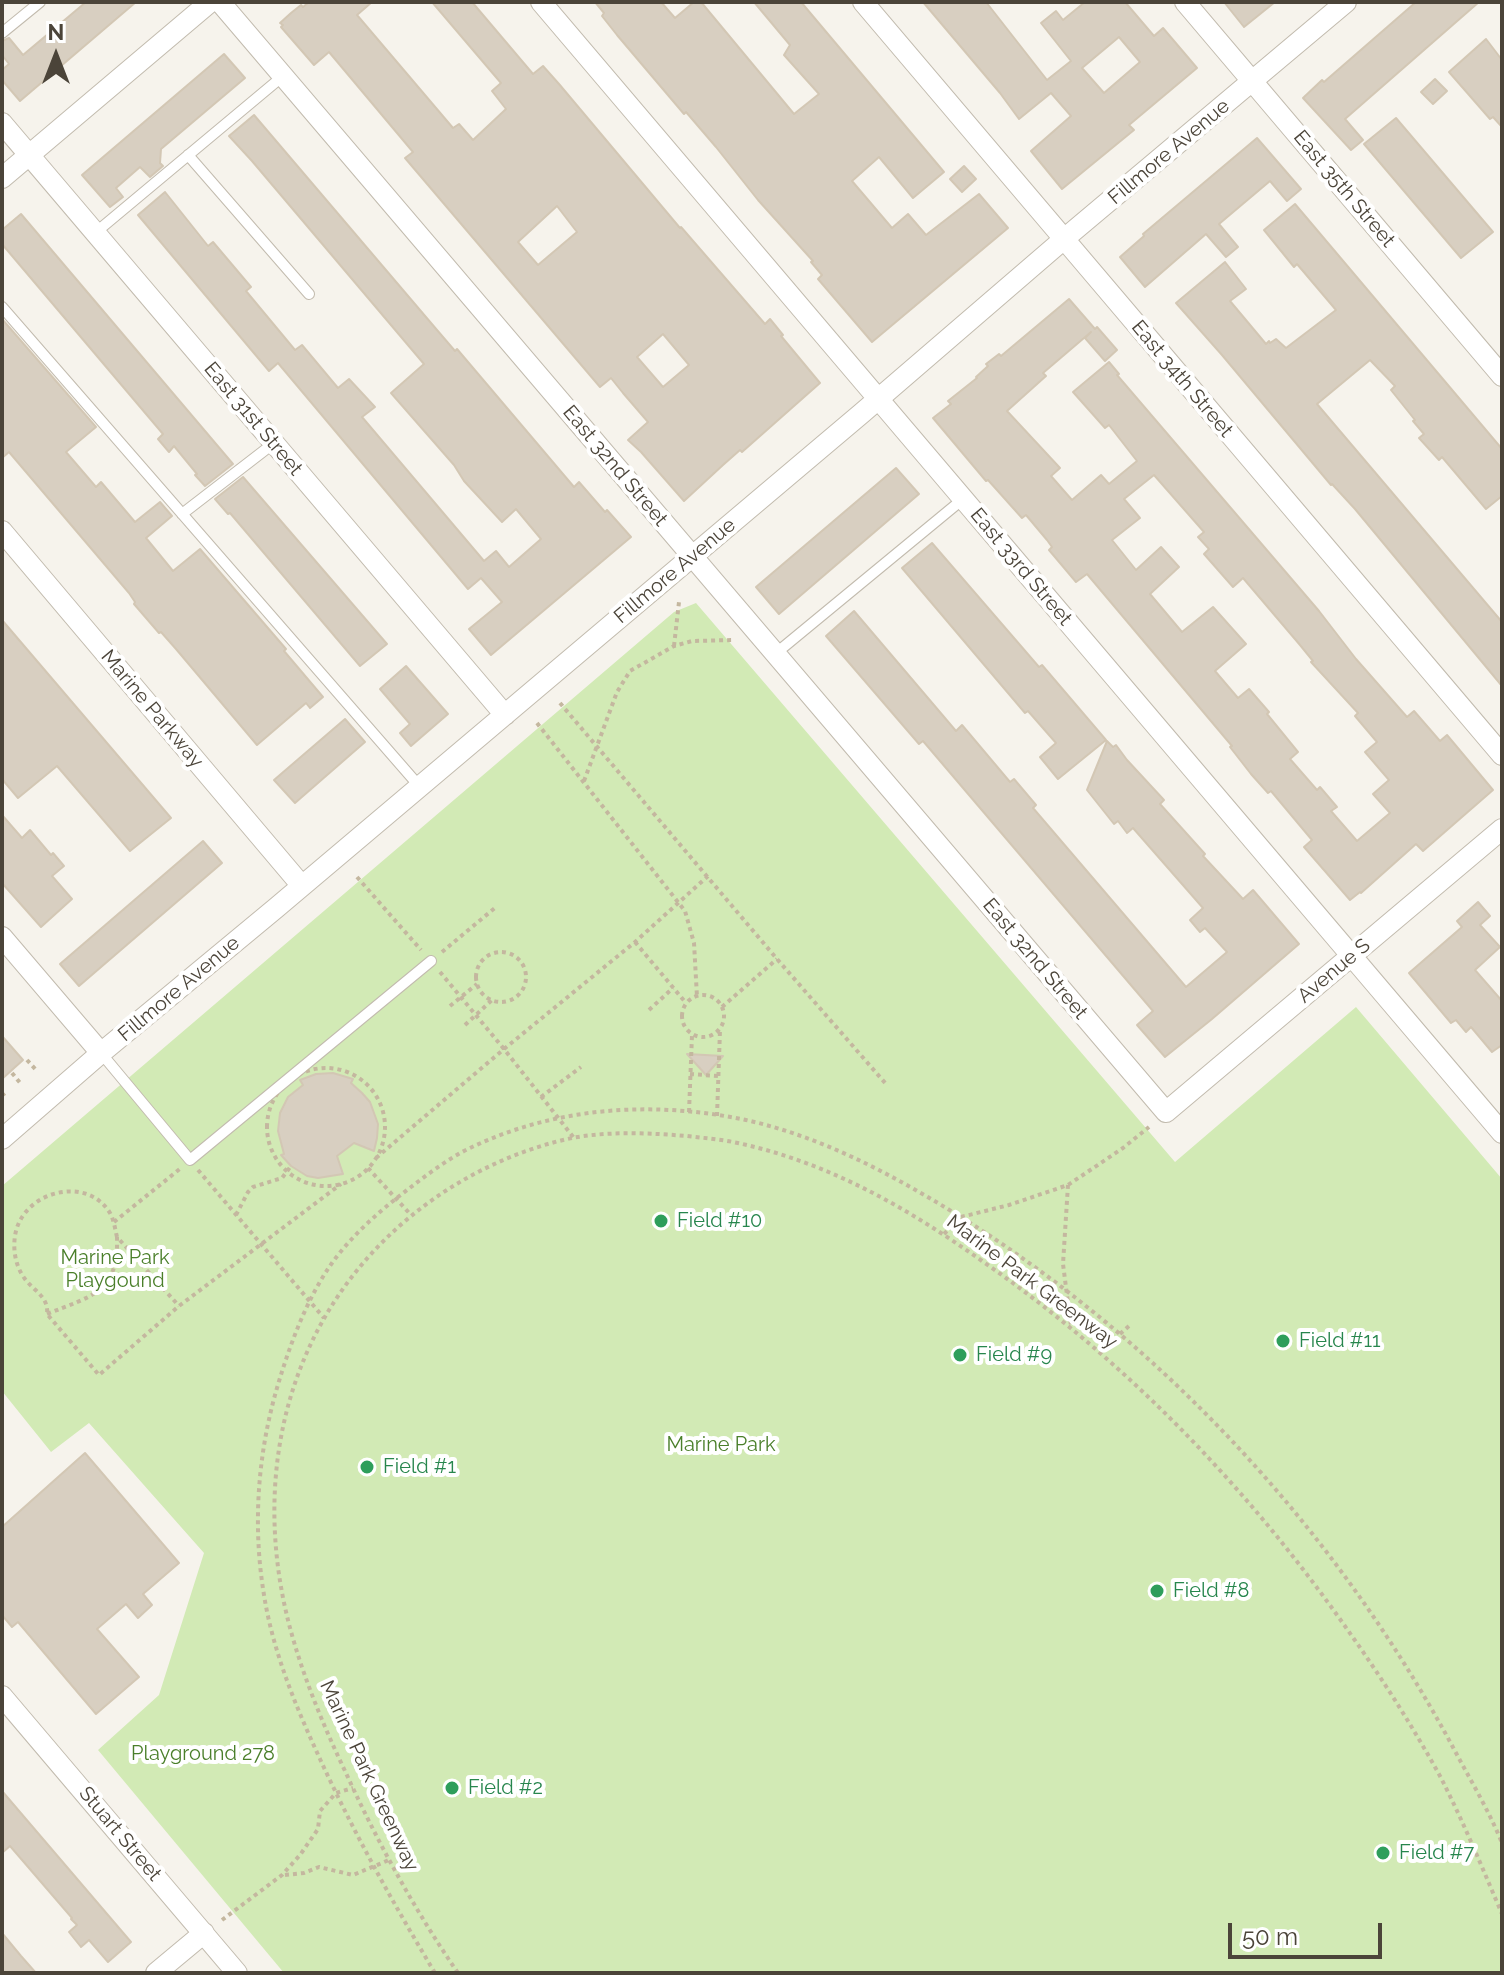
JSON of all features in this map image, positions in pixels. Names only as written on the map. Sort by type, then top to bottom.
[{"type":"street","points":[[2,178],[210,2]]},
{"type":"street","name":"East 32nd Street","points":[[220,2],[1166,1112]]},
{"type":"street","name":"East 33rd Street","points":[[541,2],[1502,1133]]},
{"type":"street","name":"East 34th Street","points":[[863,2],[1502,755]]},
{"type":"street","name":"East 35th Street","points":[[1185,2],[1502,376]]},
{"type":"street","name":"Fillmore Avenue","points":[[2,1139],[1346,2]]},
{"type":"street","name":"East 31st Street","points":[[2,123],[505,715]]},
{"type":"street","name":"Marine Parkway","points":[[2,531],[302,886]]},
{"type":"street","name":"Avenue S","points":[[1166,1112],[1502,829]]},
{"type":"street","points":[[2,937],[101,1053]]},
{"type":"street","name":"Stuart Street","points":[[2,1696],[237,1973]]},
{"type":"street","points":[[156,1973],[204,1933]]},
{"type":"lane","points":[[2,33],[40,2]]},
{"type":"lane","points":[[95,233],[283,76]]},
{"type":"lane","points":[[188,155],[309,294]]},
{"type":"lane","points":[[2,307],[420,787]]},
{"type":"lane","points":[[182,514],[274,443]]},
{"type":"lane","points":[[775,654],[963,499]]},
{"type":"lane","points":[[101,1053],[190,1160],[431,961]]},
{"type":"path","points":[[674,646],[679,602]]},
{"type":"path","points":[[584,781],[623,680],[630,671],[674,646],[692,641],[735,640]]},
{"type":"path","points":[[560,703],[886,1084]]},
{"type":"path","points":[[537,723],[679,901],[694,943],[697,997]]},
{"type":"path","points":[[47,1314],[82,1301],[103,1287],[117,1261],[117,1237],[110,1212],[88,1195],[69,1191],[43,1198],[21,1218],[16,1230],[15,1254],[22,1276],[47,1302],[47,1314],[99,1375],[179,1306],[341,1184],[360,1175],[504,1049],[635,942],[708,876]]},
{"type":"path","points":[[357,877],[462,997],[574,1138]]},
{"type":"path","points":[[431,961],[496,907]]},
{"type":"path","points":[[635,942],[686,1003]]},
{"type":"path","points":[[493,953],[510,953],[522,962],[527,977],[521,992],[508,1001],[492,1000],[477,984],[479,964],[493,953]]},
{"type":"path","points":[[722,1007],[777,959]]},
{"type":"path","points":[[450,1006],[477,984]]},
{"type":"path","points":[[649,1010],[673,988]]},
{"type":"path","points":[[689,1112],[692,1035],[682,1017],[686,1003],[703,995],[716,999],[724,1016],[717,1116]]},
{"type":"path","points":[[465,1025],[492,1000]]},
{"type":"path","points":[[692,1035],[710,1036],[721,1028]]},
{"type":"path","points":[[27,1060],[37,1071]]},
{"type":"path","points":[[541,1097],[581,1067]]},
{"type":"path","points":[[341,1184],[327,1186],[299,1179],[277,1160],[270,1146],[267,1131],[272,1102],[291,1077],[310,1070],[330,1068],[350,1072],[367,1084],[379,1100],[385,1119],[384,1139],[376,1158]]},
{"type":"path","points":[[12,1073],[21,1084]]},
{"type":"path","points":[[690,1074],[718,1076]]},
{"type":"path","name":"Marine Park Greenway","points":[[435,1973],[373,1867],[336,1793],[296,1703],[277,1648],[265,1602],[258,1528],[259,1484],[267,1425],[284,1364],[310,1303],[344,1248],[396,1199],[467,1150],[509,1132],[557,1117],[619,1110],[689,1112],[746,1120],[783,1130],[858,1159],[916,1190],[994,1238],[1068,1293],[1120,1334],[1183,1392],[1240,1451],[1313,1535],[1354,1588],[1412,1675],[1502,1843]]},
{"type":"path","points":[[944,1234],[961,1217],[1068,1185],[1149,1127]]},
{"type":"path","name":"Marine Park Greenway","points":[[458,1973],[389,1860],[353,1788],[316,1706],[293,1641],[276,1535],[277,1463],[284,1421],[300,1367],[324,1318],[366,1259],[411,1215],[443,1192],[500,1162],[574,1138],[621,1133],[725,1140],[830,1171],[944,1234],[1005,1276],[1114,1364],[1234,1486],[1299,1562],[1330,1605],[1385,1685],[1438,1774],[1464,1824],[1502,1914]]},
{"type":"path","points":[[114,1222],[190,1160],[324,1318]]},
{"type":"path","points":[[236,1215],[253,1187],[282,1178],[289,1168]]},
{"type":"path","points":[[368,1168],[411,1215]]},
{"type":"path","points":[[1068,1185],[1063,1264],[1071,1327]]},
{"type":"path","points":[[117,1237],[179,1306]]},
{"type":"path","points":[[1120,1334],[1130,1325]]},
{"type":"path","points":[[222,1920],[282,1875],[318,1829],[320,1811],[336,1793],[353,1788]]},
{"type":"path","points":[[282,1875],[304,1873],[319,1867],[353,1875],[389,1860]]},
{"type":"green space","name":"Marine Park","points":[[696,603],[1175,1162],[1356,1007],[1502,1179],[1502,1973],[284,1973],[98,1750],[159,1695],[204,1553],[89,1423],[51,1452],[2,1391],[2,1186],[674,612]]},
{"type":"building","points":[[86,2],[136,2],[20,101],[2,80],[2,70],[9,64],[2,55],[2,41],[9,38],[23,55]]},
{"type":"building","points":[[309,2],[372,2],[357,15],[453,128],[459,124],[473,140],[506,109],[492,91],[501,83],[432,2],[472,2],[533,74],[543,66],[765,324],[770,319],[820,383],[684,501],[628,440],[648,422],[611,378],[600,387],[405,158],[413,152],[329,52],[314,65],[281,27],[283,25],[280,23],[291,13],[301,5],[303,7]],"holes":[[[557,206],[577,232],[538,265],[518,242]],[[663,334],[689,365],[663,387],[637,357]]]},
{"type":"building","points":[[595,2],[661,2],[675,18],[694,2],[701,2],[794,114],[819,94],[784,55],[790,45],[754,2],[801,2],[944,172],[913,198],[879,157],[852,181],[892,228],[908,214],[926,235],[979,194],[1008,228],[872,342],[818,279],[822,275],[813,261],[617,35]]},
{"type":"building","points":[[923,2],[986,2],[1047,80],[1071,61],[1041,23],[1056,11],[1063,20],[1085,2],[1125,2],[1154,36],[1163,28],[1197,68],[1129,125],[1134,130],[1062,189],[1031,151],[1071,116],[1051,93],[1019,119]],"holes":[[[1119,37],[1140,62],[1104,93],[1082,68]]]},
{"type":"building","points":[[1224,2],[1275,2],[1244,27]]},
{"type":"building","points":[[1416,2],[1479,2],[1345,119],[1363,140],[1351,150],[1303,98]]},
{"type":"building","points":[[1486,39],[1502,60],[1502,127],[1493,117],[1490,119],[1449,72]]},
{"type":"building","points":[[224,54],[245,78],[161,149],[160,163],[163,166],[150,177],[140,167],[116,188],[123,197],[110,207],[82,175]]},
{"type":"building","points":[[1435,79],[1447,91],[1433,104],[1421,92]]},
{"type":"building","points":[[254,115],[574,487],[579,482],[631,537],[491,655],[469,629],[502,602],[481,578],[468,589],[278,363],[269,371],[138,215],[165,192],[208,246],[213,242],[251,287],[246,291],[295,350],[302,345],[338,388],[349,379],[375,407],[362,417],[484,561],[496,551],[509,567],[541,539],[516,509],[502,522],[391,393],[424,364],[229,136]]},
{"type":"building","points":[[1396,118],[1493,232],[1461,258],[1364,144]]},
{"type":"building","points":[[1257,138],[1301,189],[1287,201],[1270,181],[1219,224],[1238,247],[1226,257],[1206,234],[1145,287],[1120,257]]},
{"type":"building","points":[[964,166],[976,179],[962,192],[950,179]]},
{"type":"building","points":[[1295,204],[1502,449],[1502,496],[1486,509],[1442,457],[1439,460],[1419,438],[1424,434],[1391,390],[1395,386],[1370,360],[1317,404],[1502,622],[1502,686],[1355,509],[1176,303],[1225,262],[1246,289],[1230,301],[1266,344],[1276,339],[1286,348],[1336,310],[1297,264],[1294,267],[1264,230]]},
{"type":"building","points":[[21,214],[233,464],[205,486],[174,446],[169,452],[158,439],[163,434],[2,244],[2,230]]},
{"type":"building","points":[[1069,299],[1117,350],[1105,361],[1085,338],[1091,332],[1043,373],[1046,376],[1007,411],[1060,468],[1051,476],[1072,500],[1101,475],[1109,484],[1137,461],[1109,425],[1105,428],[1073,392],[1109,362],[1407,717],[1414,711],[1440,741],[1447,735],[1493,790],[1423,851],[1416,844],[1350,900],[1304,847],[1312,840],[1271,791],[1268,793],[1251,774],[1232,746],[1087,574],[1076,582],[1049,550],[1052,547],[1026,515],[1022,518],[986,481],[933,418],[951,404],[948,401],[977,378],[988,366],[986,364],[999,354],[1001,356]],"holes":[[[1154,475],[1204,532],[1198,537],[1209,549],[1204,554],[1233,587],[1243,578],[1311,662],[1358,713],[1355,716],[1377,742],[1365,752],[1389,780],[1373,794],[1390,813],[1357,841],[1331,811],[1337,807],[1290,759],[1298,752],[1267,714],[1269,712],[1249,689],[1238,698],[1215,671],[1246,644],[1213,607],[1182,632],[1150,594],[1179,567],[1161,547],[1136,570],[1112,540],[1140,518],[1124,499]]]},
{"type":"building","points":[[2,319],[96,427],[66,452],[96,487],[101,482],[135,522],[160,502],[172,516],[146,538],[173,571],[200,549],[323,697],[310,708],[306,703],[257,745],[134,604],[129,593],[9,452],[2,458]]},
{"type":"building","points":[[896,468],[919,494],[779,614],[756,587]]},
{"type":"building","points":[[243,477],[387,644],[360,666],[215,499]]},
{"type":"building","points":[[932,543],[1106,740],[1058,779],[1040,757],[1056,743],[1028,711],[1025,713],[902,568]]},
{"type":"building","points":[[854,611],[956,731],[962,725],[1010,782],[1014,779],[1036,805],[1033,808],[1186,987],[1227,952],[1205,928],[1200,932],[1190,920],[1203,908],[1133,828],[1127,833],[1118,821],[1114,824],[1087,790],[1107,741],[1113,747],[1116,745],[1164,800],[1160,804],[1243,899],[1253,890],[1299,944],[1165,1057],[1137,1025],[1153,1011],[923,741],[919,744],[826,636]]},
{"type":"building","points":[[2,620],[171,818],[130,851],[57,766],[18,798],[2,779]]},
{"type":"building","points":[[406,666],[448,714],[411,746],[400,733],[410,724],[380,689]]},
{"type":"building","points":[[345,719],[365,742],[295,803],[274,780]]},
{"type":"building","points":[[2,815],[22,838],[30,830],[64,866],[52,876],[72,899],[41,927],[2,883]]},
{"type":"building","points":[[203,841],[222,863],[79,986],[60,964]]},
{"type":"building","points":[[1478,902],[1490,916],[1480,925],[1500,947],[1475,970],[1502,1001],[1502,1045],[1492,1052],[1471,1027],[1466,1032],[1456,1020],[1451,1023],[1409,973],[1462,927],[1457,921]]},
{"type":"building","points":[[2,1036],[23,1060],[2,1079]]},
{"type":"building","points":[[687,1054],[723,1056],[706,1075]]},
{"type":"building","points":[[333,1073],[353,1079],[351,1083],[370,1102],[378,1124],[374,1151],[354,1143],[337,1156],[343,1174],[318,1178],[307,1176],[281,1155],[284,1154],[278,1131],[280,1113],[288,1097],[303,1085],[300,1080],[316,1074]]},
{"type":"building","points":[[85,1453],[179,1563],[143,1594],[152,1605],[138,1618],[126,1604],[97,1629],[139,1677],[96,1714],[18,1622],[12,1627],[2,1615],[2,1527]]},
{"type":"building","points":[[2,1791],[131,1942],[108,1962],[89,1940],[81,1947],[69,1932],[77,1925],[10,1846],[2,1853]]},
{"type":"building","points":[[2,1933],[21,1956],[36,1973],[2,1973]]},
{"type":"place","name":"Field #10","points":[[661,1221]]},
{"type":"place","name":"Field #11","points":[[1283,1341]]},
{"type":"place","name":"Field #9","points":[[960,1355]]},
{"type":"place","name":"Field #1","points":[[367,1467]]},
{"type":"place","name":"Field #8","points":[[1157,1591]]},
{"type":"place","name":"Field #2","points":[[452,1788]]},
{"type":"place","name":"Field #7","points":[[1383,1853]]},
{"type":"park label","name":"Marine Park Playgound","points":[[115,1270]]},
{"type":"park label","name":"Playground 278","points":[[203,1754]]}]
